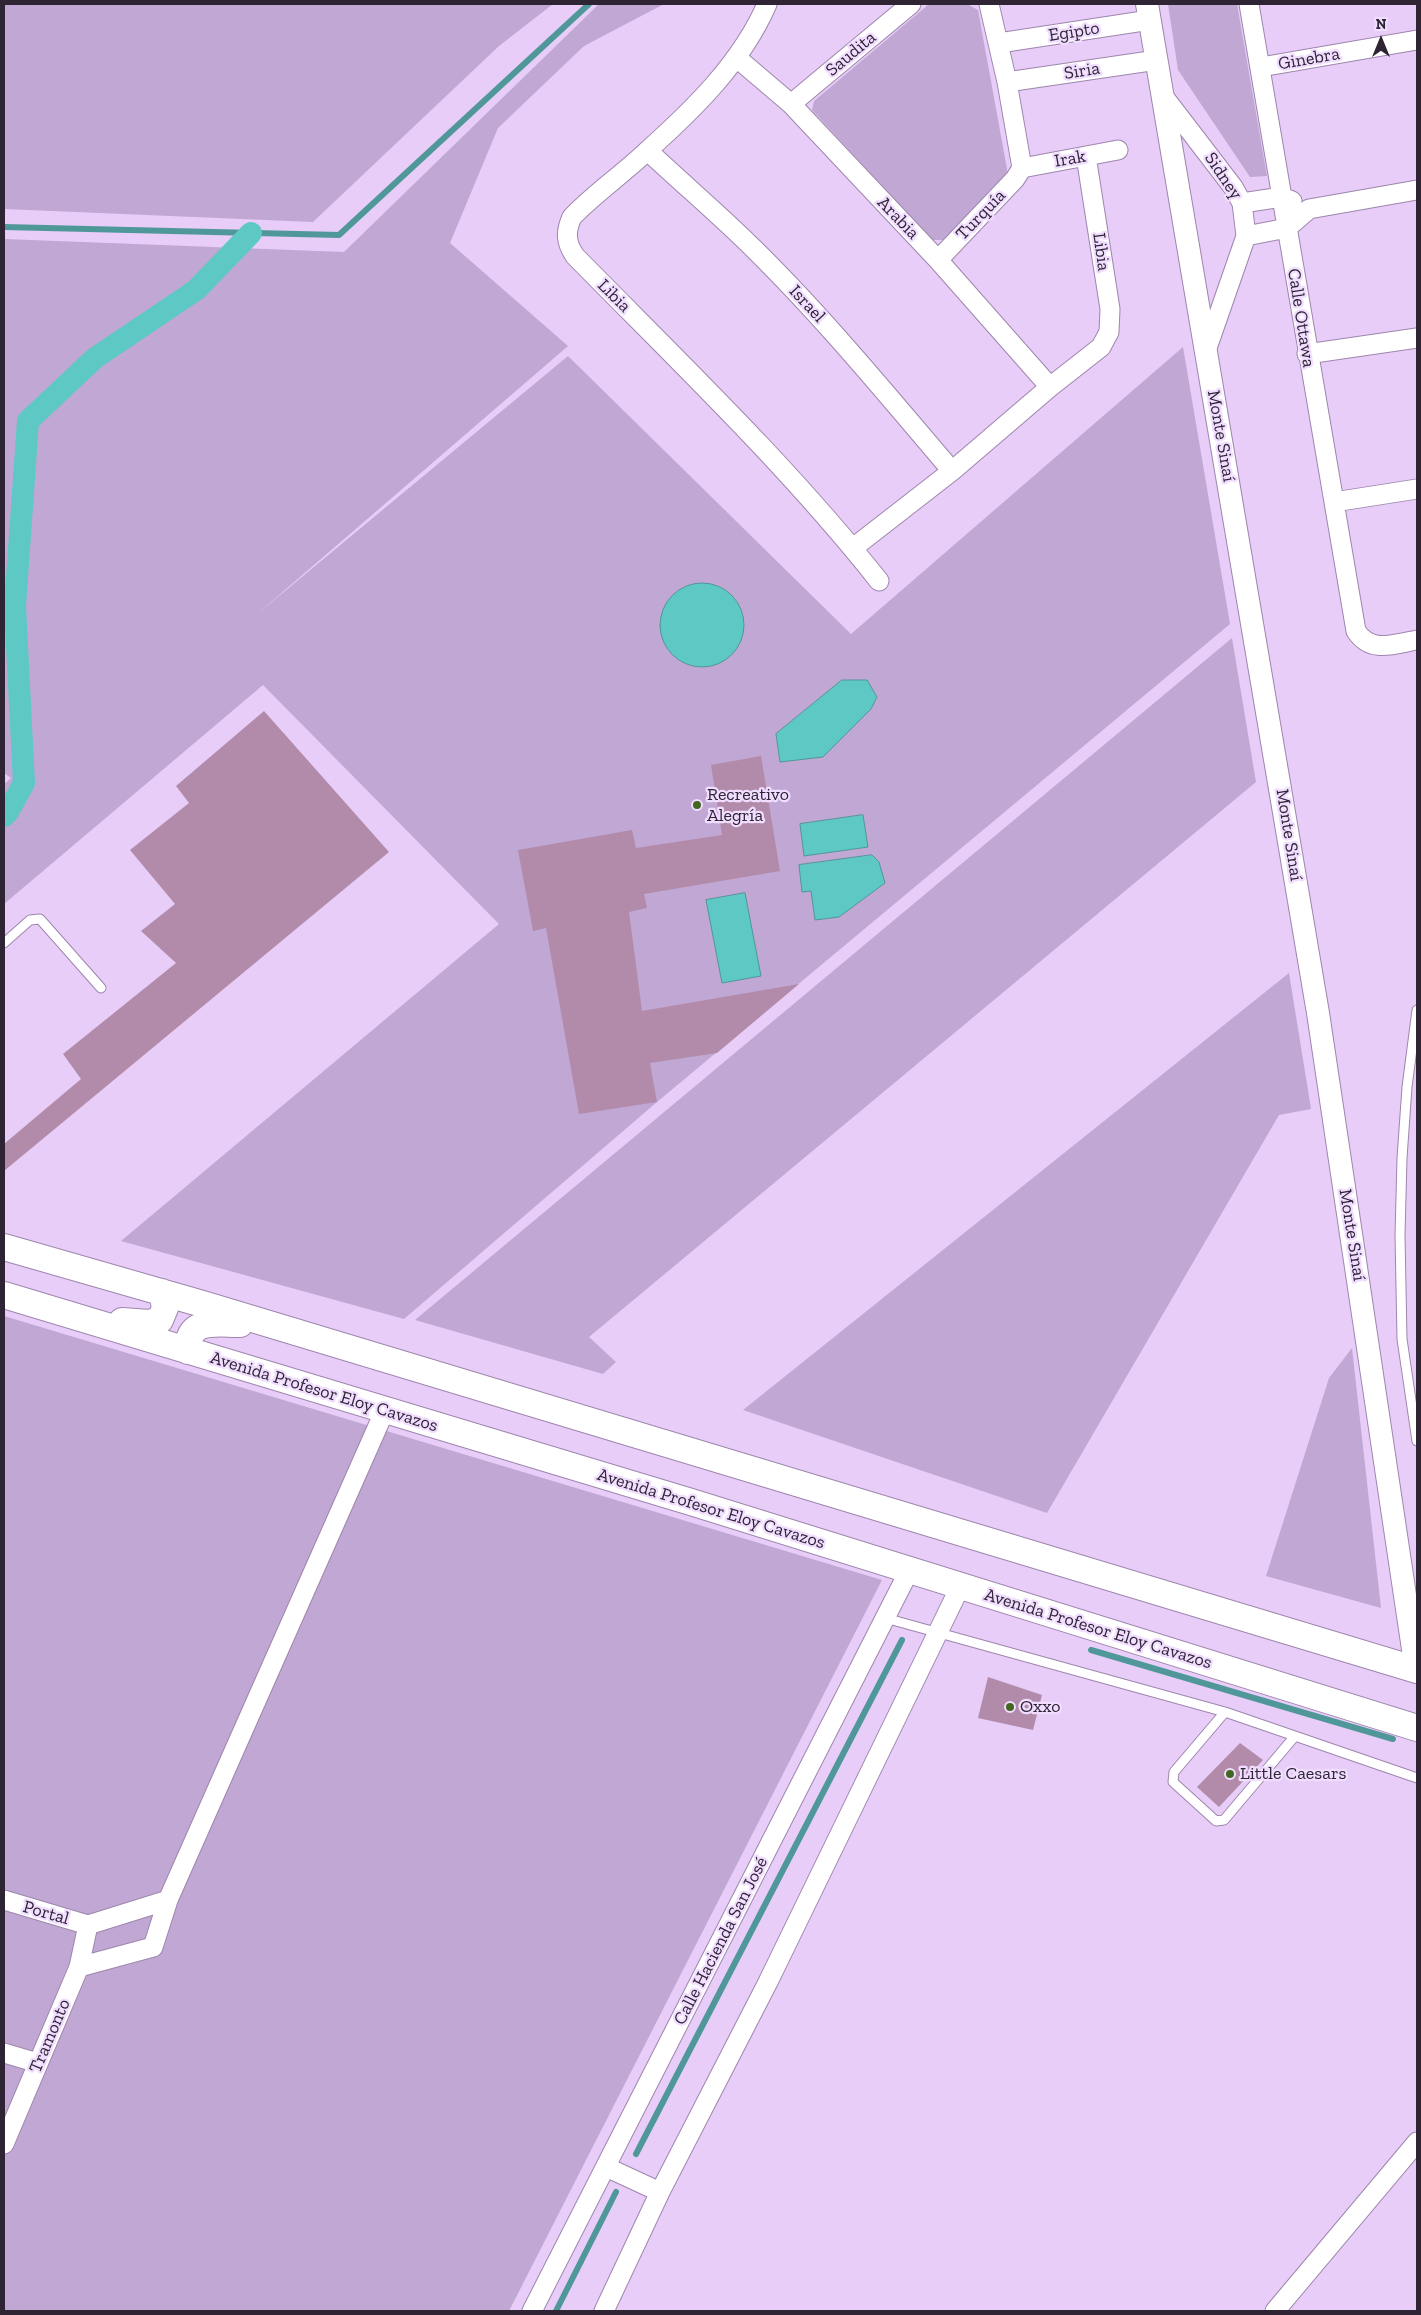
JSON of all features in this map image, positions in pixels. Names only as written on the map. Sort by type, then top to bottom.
[{"type":"main road","points":[[4,1247],[162,1292],[1417,1670]]},
{"type":"main road","points":[[79,1317],[155,1322],[160,1320],[165,1311],[162,1292]]},
{"type":"main road","name":"Avenida Profesor Eloy Cavazos","points":[[4,1295],[682,1500],[960,1588],[1179,1652],[1417,1728]]},
{"type":"main road","points":[[188,1351],[189,1337],[197,1327],[203,1324],[270,1325]]},
{"type":"street","name":"Libia","points":[[768,4],[750,40],[737,58],[708,90],[648,151],[572,217],[567,233],[570,249],[582,264],[734,418],[853,548],[880,581]]},
{"type":"street","name":"Saudita","points":[[791,104],[911,4]]},
{"type":"street","points":[[989,4],[1007,82],[1022,168]]},
{"type":"street","name":"Calle Ottawa","points":[[1249,4],[1261,67],[1307,354],[1356,631],[1362,641],[1372,646],[1386,646],[1417,640]]},
{"type":"street","name":"Egipto","points":[[999,43],[1148,12]]},
{"type":"street","name":"Monte Sinaí","points":[[1148,12],[1318,1013],[1415,1642],[1417,1670]]},
{"type":"street","name":"Ginebra","points":[[1261,67],[1417,40]]},
{"type":"street","name":"Arabia","points":[[737,58],[791,104],[938,260],[1050,387]]},
{"type":"street","name":"Siria","points":[[1007,82],[1157,60]]},
{"type":"street","name":"Sidney","points":[[1164,98],[1233,186],[1242,203],[1246,236],[1206,351]]},
{"type":"street","name":"Irak","points":[[1022,168],[1118,150]]},
{"type":"street","name":"Israel","points":[[648,151],[754,248],[839,339],[952,471]]},
{"type":"street","name":"Libia","points":[[1050,387],[1101,347],[1109,332],[1110,309],[1086,156]]},
{"type":"street","name":"Turquía","points":[[938,260],[1015,179],[1022,168]]},
{"type":"street","points":[[1242,203],[1282,197],[1309,208],[1417,190]]},
{"type":"street","points":[[1246,236],[1287,228],[1309,208]]},
{"type":"street","points":[[1307,354],[1417,338]]},
{"type":"street","points":[[853,548],[952,471],[1050,387]]},
{"type":"street","points":[[1334,502],[1417,489]]},
{"type":"street","points":[[79,1967],[153,1946],[168,1900],[385,1410]]},
{"type":"street","name":"Calle Hacienda San José","points":[[532,2311],[909,1571]]},
{"type":"street","points":[[604,2311],[660,2192],[768,1982],[960,1588]]},
{"type":"street","name":"Portal","points":[[4,1900],[88,1925]]},
{"type":"street","points":[[88,1925],[168,1900]]},
{"type":"street","name":"Tramonto","points":[[4,2144],[79,1967],[88,1925]]},
{"type":"street","points":[[4,2053],[38,2063]]},
{"type":"street","points":[[1275,2311],[1417,2142]]},
{"type":"street","points":[[606,2167],[660,2192]]},
{"type":"lane","points":[[4,943],[30,920],[40,919],[101,988]]},
{"type":"lane","points":[[1417,1010],[1407,1087],[1402,1158],[1400,1235],[1402,1331],[1414,1402],[1417,1441]]},
{"type":"lane","points":[[885,1618],[1225,1712],[1417,1778]]},
{"type":"lane","points":[[1225,1712],[1174,1772],[1173,1782],[1216,1821],[1224,1820],[1295,1736]]},
{"type":"shaded area","points":[[4,4],[553,4],[499,46],[313,222],[4,209]]},
{"type":"shaded area","name":"Recreativo Alegría","points":[[599,4],[664,4],[584,46],[498,128],[450,243],[568,346],[256,615],[568,356],[851,634],[1183,347],[1230,624],[657,1102],[404,1319],[121,1241],[499,924],[263,685],[4,904],[4,784],[11,778],[4,773],[4,239],[344,252]]},
{"type":"shaded area","points":[[929,4],[967,4],[978,10],[1007,169],[1007,178],[946,240],[932,240],[812,110],[814,101]]},
{"type":"shaded area","points":[[1168,4],[1237,4],[1267,176],[1250,177],[1178,70]]},
{"type":"shaded area","points":[[702,583],[718,586],[732,595],[741,609],[744,625],[741,641],[732,655],[718,664],[702,667],[686,664],[672,655],[663,641],[660,625],[663,609],[672,595],[686,586]]},
{"type":"shaded area","points":[[1232,638],[1256,782],[589,1337],[616,1362],[603,1374],[415,1320]]},
{"type":"shaded area","points":[[842,680],[867,680],[877,697],[871,709],[823,757],[780,762],[776,734]]},
{"type":"shaded area","points":[[863,815],[868,847],[804,856],[800,824]]},
{"type":"shaded area","points":[[872,855],[879,862],[885,883],[839,917],[815,920],[811,891],[802,892],[799,865]]},
{"type":"shaded area","points":[[745,893],[761,976],[722,983],[706,900]]},
{"type":"shaded area","points":[[1289,973],[1311,1109],[1279,1115],[1047,1513],[743,1410]]},
{"type":"shaded area","points":[[4,1316],[882,1580],[509,2311],[4,2311]]},
{"type":"shaded area","points":[[1352,1348],[1381,1608],[1266,1576],[1329,1378]]},
{"type":"building","points":[[264,711],[389,852],[4,1171],[4,1144],[81,1079],[63,1054],[176,963],[141,931],[175,904],[130,850],[189,803],[176,786]]},
{"type":"building","points":[[761,756],[780,871],[644,894],[647,908],[629,912],[642,1011],[799,984],[717,1053],[650,1063],[657,1102],[579,1114],[546,928],[533,931],[518,850],[632,830],[636,848],[722,835],[711,765]]},
{"type":"building","name":"Oxxo","points":[[988,1677],[1042,1695],[1033,1730],[978,1718]]},
{"type":"building","name":"Little Caesars","points":[[1240,1743],[1263,1760],[1219,1807],[1197,1787]]},
{"type":"waterway","points":[[4,227],[339,235],[589,4]]},
{"type":"waterway","points":[[4,816],[24,783],[15,606],[28,421],[95,358],[196,290],[251,233]]},
{"type":"waterway","points":[[636,2154],[902,1640]]},
{"type":"waterway","points":[[1091,1650],[1393,1739]]},
{"type":"waterway","points":[[556,2311],[616,2192]]},
{"type":"place","name":"Recreativo Alegría","points":[[697,805]]},
{"type":"place","name":"Oxxo","points":[[1010,1707]]},
{"type":"place","name":"Little Caesars","points":[[1230,1774]]}]
